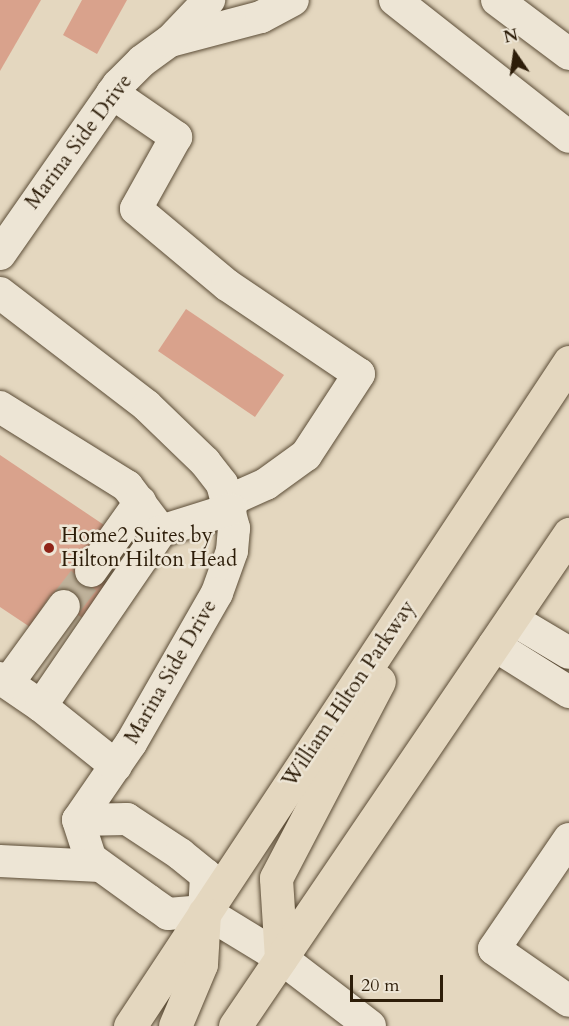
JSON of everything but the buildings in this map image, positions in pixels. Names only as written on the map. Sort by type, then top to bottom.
[{"type":"highway","name":"William Hilton Parkway","points":[[130,1026],[569,362]]},
{"type":"highway","points":[[532,587],[569,511]]},
{"type":"highway","points":[[281,958],[276,878],[464,520]]},
{"type":"highway","points":[[235,1026],[569,534]]},
{"type":"highway","points":[[175,1026],[201,964],[204,911]]},
{"type":"street","name":"Marina Side Drive","points":[[0,254],[112,93],[142,61],[170,41],[209,0]]},
{"type":"street","name":"Marina Side Drive","points":[[170,41],[251,21],[293,0]]},
{"type":"street","points":[[394,0],[569,137]]},
{"type":"street","points":[[497,0],[569,54]]},
{"type":"street","points":[[41,706],[161,531],[230,505],[266,484],[306,455],[359,374],[227,285],[136,209],[176,137],[112,93]]},
{"type":"street","name":"Marina Side Drive","points":[[0,293],[147,406],[205,462],[222,484],[230,505],[232,551],[217,593],[116,766],[78,820]]},
{"type":"street","points":[[0,407],[127,486],[161,531]]},
{"type":"street","points":[[91,571],[140,502]]},
{"type":"street","points":[[64,606],[4,681],[41,706],[116,766]]},
{"type":"street","points":[[503,632],[569,653]]},
{"type":"street","points":[[503,632],[569,692]]},
{"type":"street","points":[[204,911],[206,875],[180,854],[127,819],[78,820],[90,858],[168,914],[204,911],[281,958],[370,1026]]},
{"type":"street","points":[[569,839],[494,949],[569,1001]]},
{"type":"street","points":[[0,861],[100,866]]},
{"type":"tunnel","points":[[64,606],[91,571]]},
{"type":"place","name":"Home2 Suites by Hilton Hilton Head","points":[[49,548]]}]
